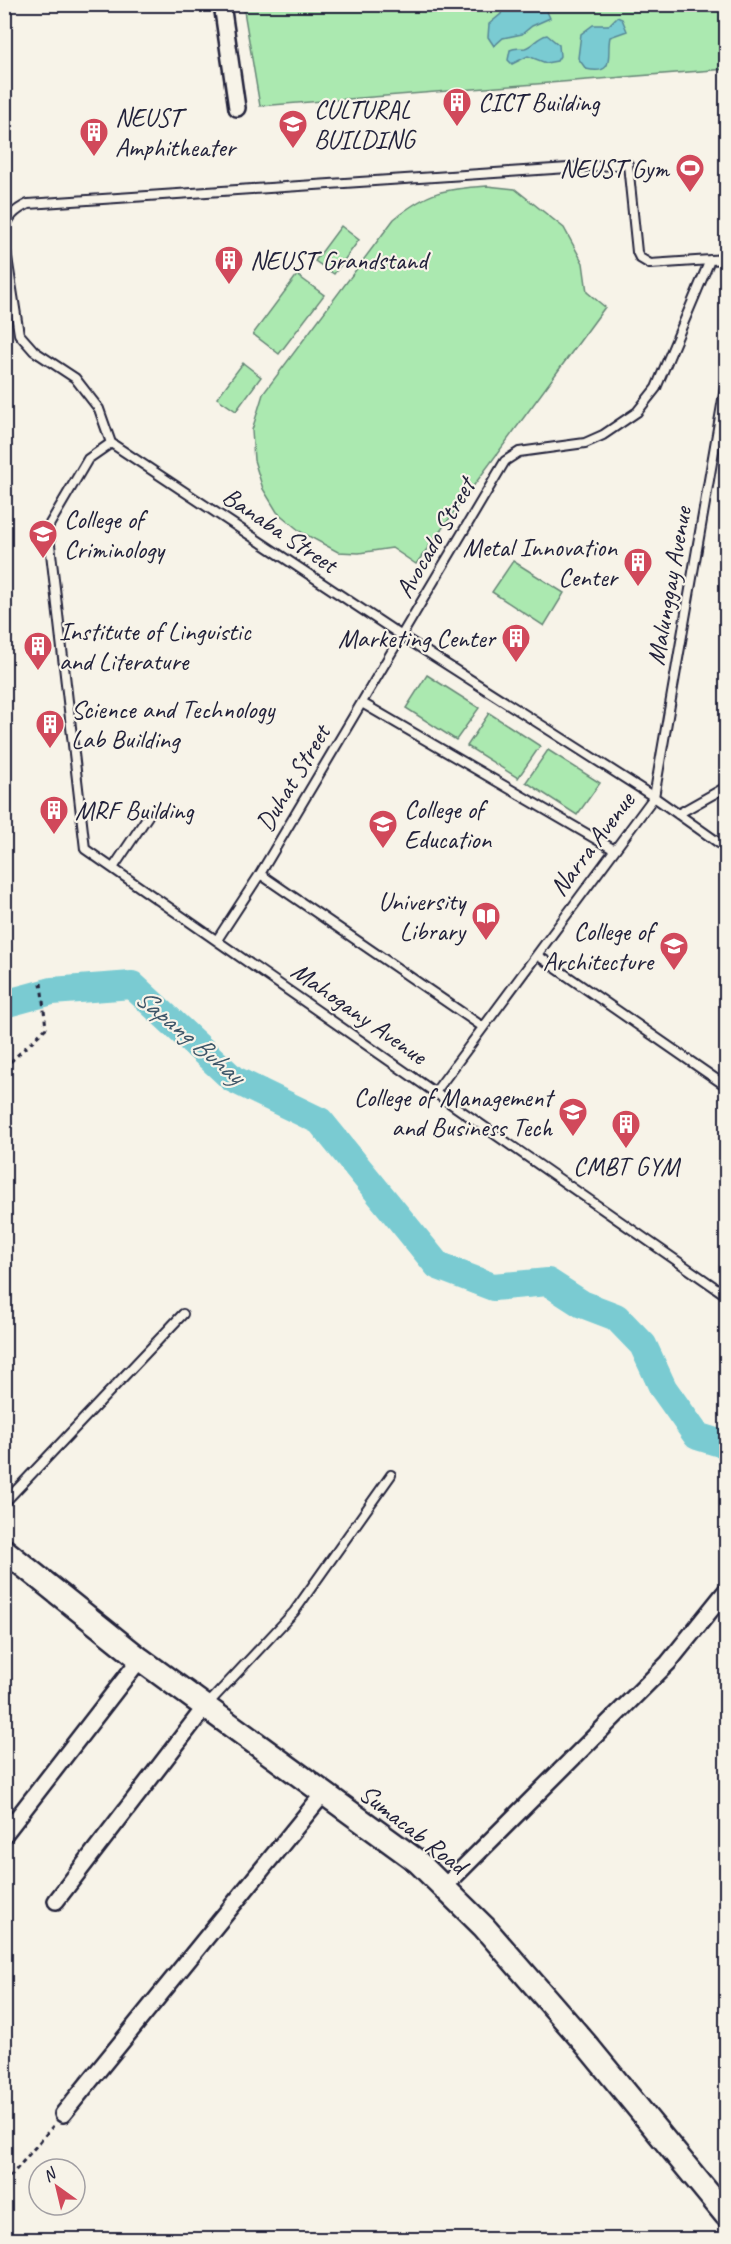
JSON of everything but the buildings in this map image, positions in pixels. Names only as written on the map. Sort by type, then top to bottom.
[{"type":"main road","name":"Sumacab Road","points":[[4,1550],[140,1659],[417,1861],[484,1927],[570,2025],[726,2215]]},
{"type":"street","points":[[222,4],[237,108]]},
{"type":"street","points":[[444,1887],[668,1662],[726,1591]]},
{"type":"street","points":[[4,1835],[140,1659]]},
{"type":"street","points":[[56,1902],[205,1707]]},
{"type":"street","points":[[63,2114],[323,1794]]},
{"type":"lane","points":[[4,231],[7,221],[17,210],[28,204],[628,164],[636,252],[640,258],[650,264],[726,259]]},
{"type":"lane","points":[[4,238],[19,334],[34,351],[75,378],[99,408],[111,443]]},
{"type":"lane","name":"Avocado Street","points":[[402,636],[505,462],[519,452],[585,443],[603,435],[637,412],[656,388],[710,260]]},
{"type":"lane","name":"Malunggay Avenue","points":[[654,797],[726,382]]},
{"type":"lane","name":"Banaba Street","points":[[111,443],[402,636],[654,797],[726,848]]},
{"type":"lane","name":"Mahogany Avenue","points":[[111,443],[88,459],[48,527],[75,778],[85,849],[436,1091],[726,1295]]},
{"type":"lane","name":"Duhat Street","points":[[217,940],[260,874],[402,636]]},
{"type":"lane","points":[[362,703],[613,849]]},
{"type":"lane","points":[[678,814],[726,788]]},
{"type":"lane","name":"Narra Avenue","points":[[436,1091],[613,849],[654,797]]},
{"type":"lane","points":[[113,868],[148,816]]},
{"type":"lane","points":[[260,874],[483,1027]]},
{"type":"lane","points":[[537,955],[726,1086]]},
{"type":"lane","points":[[4,1503],[183,1314]]},
{"type":"lane","points":[[205,1707],[294,1612],[391,1475]]},
{"type":"path","points":[[4,1068],[46,1028],[41,983]]},
{"type":"path","points":[[4,2184],[63,2114]]},
{"type":"green space","points":[[243,5],[726,5],[726,69],[260,106]]},
{"type":"green space","points":[[487,186],[515,189],[564,228],[583,263],[587,292],[605,307],[416,564],[392,548],[359,553],[338,552],[301,532],[277,512],[263,489],[254,460],[252,430],[263,394],[394,219],[417,202],[437,193],[459,188]]},
{"type":"green space","points":[[341,226],[359,240],[334,274],[315,261]]},
{"type":"green space","points":[[297,275],[324,295],[279,354],[253,334]]},
{"type":"green space","points":[[243,363],[261,377],[236,411],[217,398]]},
{"type":"green space","points":[[513,561],[564,593],[544,626],[492,592]]},
{"type":"green space","points":[[427,675],[479,708],[456,740],[406,708]]},
{"type":"green space","points":[[489,713],[540,746],[518,778],[467,746]]},
{"type":"green space","points":[[548,750],[600,783],[577,815],[526,782]]},
{"type":"water","points":[[503,5],[544,5],[550,18],[532,26],[522,34],[503,38],[494,46],[488,37],[489,24],[501,14]]},
{"type":"water","points":[[617,17],[622,19],[627,31],[610,37],[606,66],[596,70],[586,69],[578,58],[581,34],[593,25],[609,25]]},
{"type":"water","points":[[547,35],[559,45],[560,56],[557,61],[546,63],[528,56],[512,64],[508,60],[510,50],[528,47]]},
{"type":"waterway","name":"Sapang Buhay","points":[[4,1004],[52,991],[132,985],[233,1079],[320,1121],[438,1266],[493,1287],[548,1282],[582,1304],[616,1317],[643,1345],[663,1388],[697,1436],[726,1445]]},
{"type":"place","name":"CICT Building","points":[[457,128]]},
{"type":"place","name":"CULTURAL BUILDING","points":[[293,150]]},
{"type":"place","name":"NEUST Amphitheater","points":[[94,158]]},
{"type":"place","name":"NEUST Gym","points":[[690,194]]},
{"type":"place","name":"NEUST Grandstand","points":[[229,286]]},
{"type":"place","name":"College of Criminology","points":[[43,560]]},
{"type":"place","name":"Metal Innovation Center","points":[[638,588]]},
{"type":"place","name":"Marketing Center","points":[[516,664]]},
{"type":"place","name":"Institute of Linguistic and Literature","points":[[38,672]]},
{"type":"place","name":"Science and Technology Lab Building","points":[[50,750]]},
{"type":"place","name":"MRF Building","points":[[54,836]]},
{"type":"place","name":"College of Education","points":[[383,850]]},
{"type":"place","name":"University Library","points":[[486,942]]},
{"type":"place","name":"College of Architecture","points":[[674,972]]},
{"type":"place","name":"College of Management and Business Tech","points":[[573,1138]]},
{"type":"place","name":"CMBT GYM","points":[[626,1150]]}]
